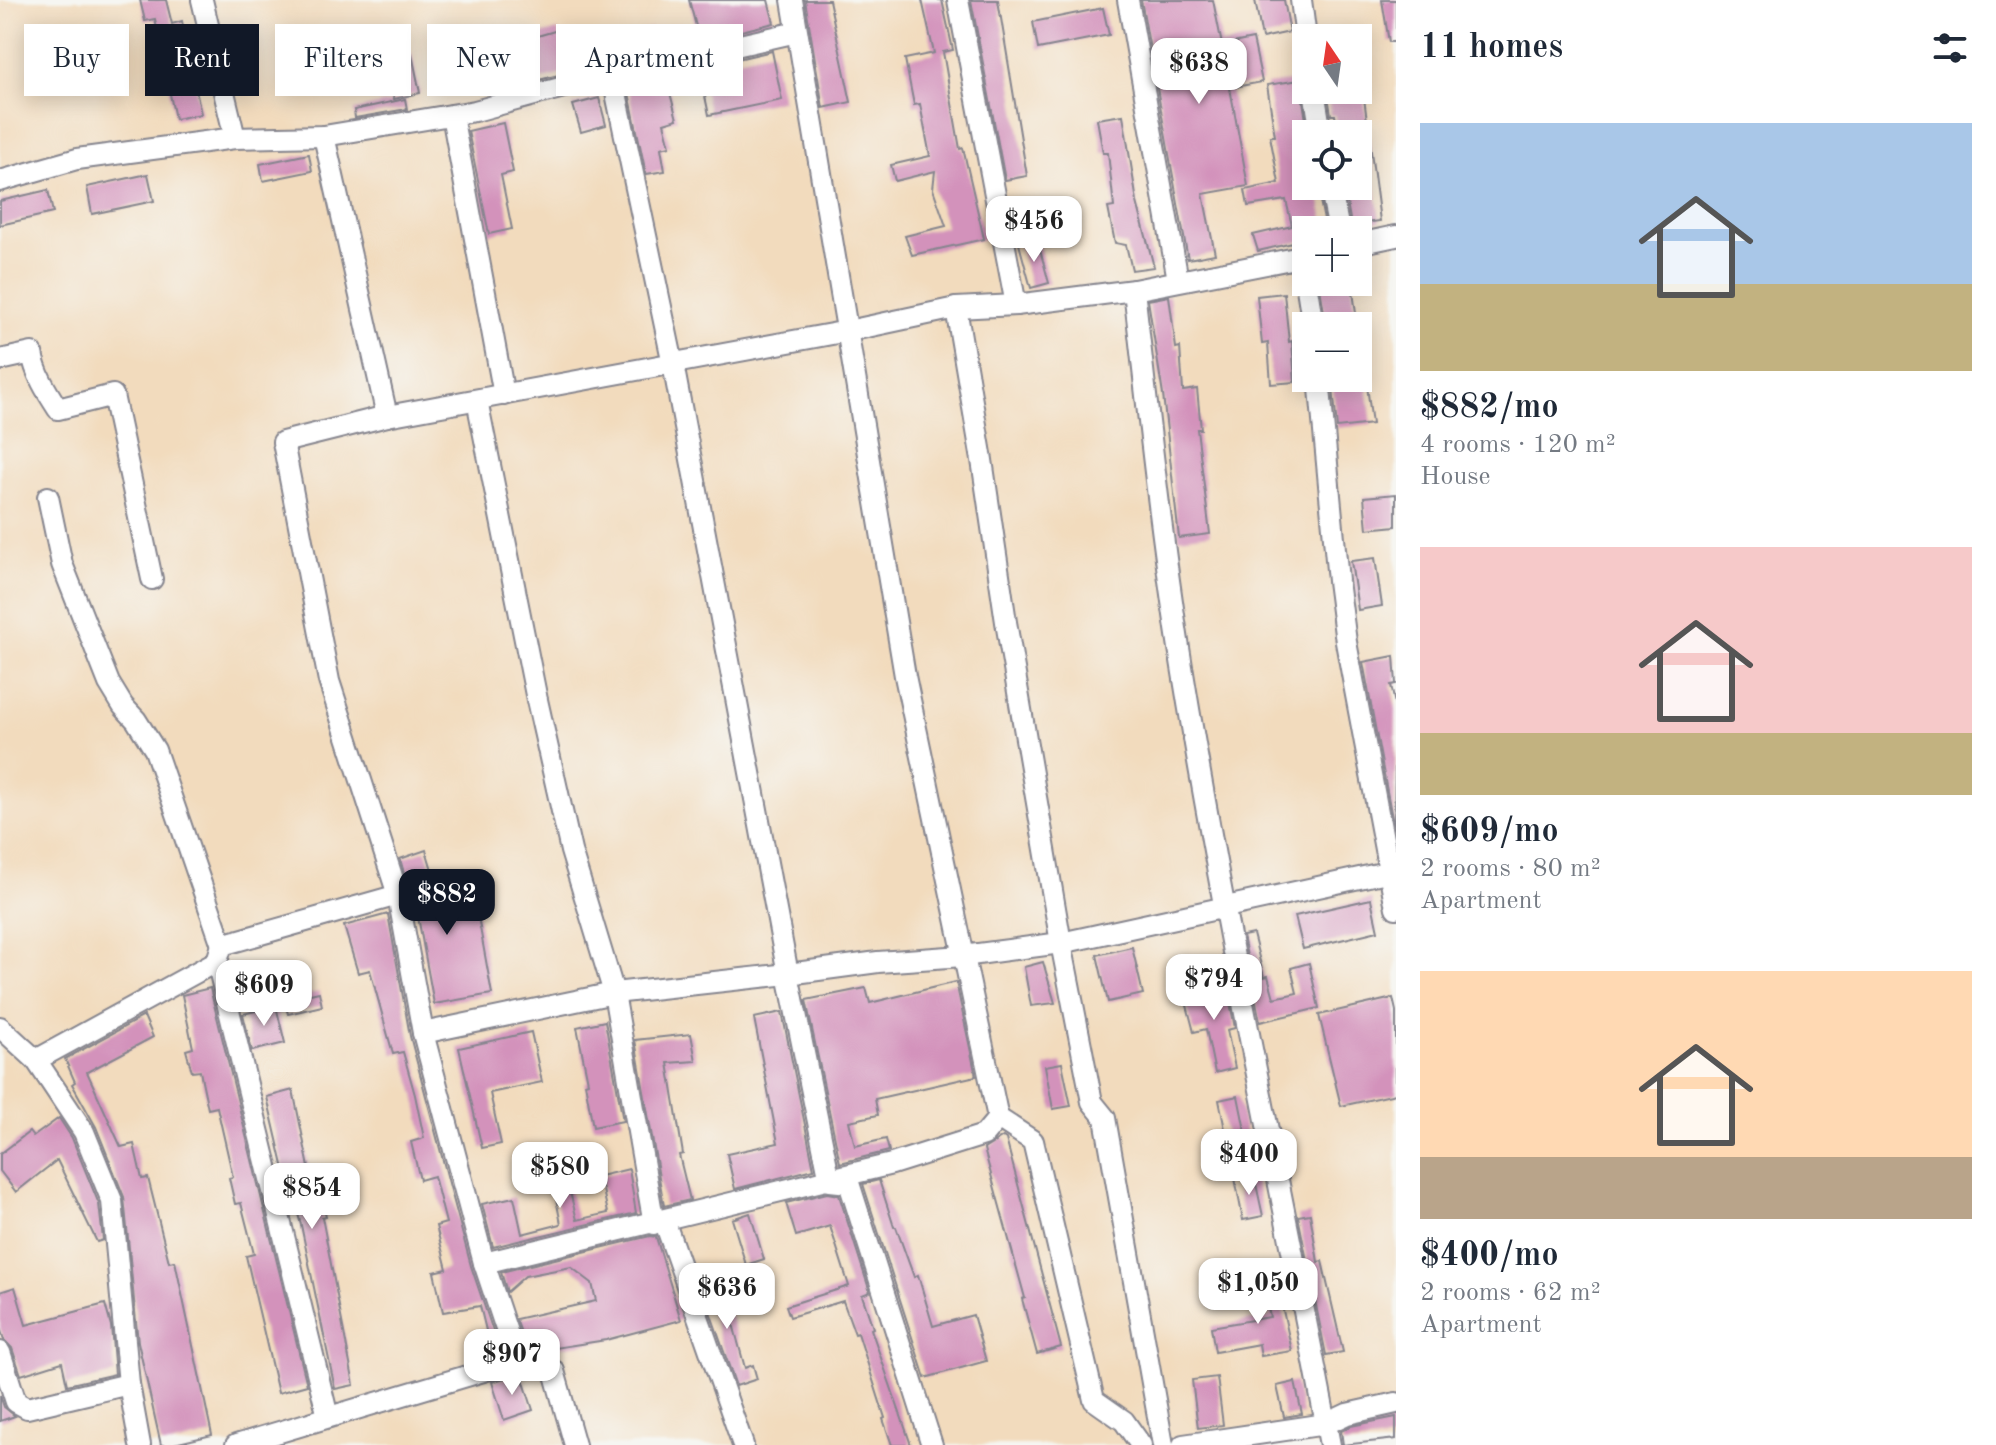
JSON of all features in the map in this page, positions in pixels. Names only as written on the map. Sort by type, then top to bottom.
[{"type":"street","points":[[202,0],[235,138]]},
{"type":"street","points":[[792,0],[902,661],[998,1118],[1033,1141],[1094,1400],[1124,1421],[1141,1445]]},
{"type":"street","points":[[958,0],[1016,305]]},
{"type":"street","points":[[1128,0],[1178,280]]},
{"type":"street","points":[[1301,0],[1304,24]]},
{"type":"street","points":[[743,44],[797,32]]},
{"type":"street","points":[[0,181],[77,159],[235,138],[324,136],[475,111],[556,89]]},
{"type":"street","points":[[617,96],[673,364],[830,1181]]},
{"type":"street","points":[[452,115],[504,395]]},
{"type":"street","points":[[324,136],[387,416]]},
{"type":"street","points":[[1372,241],[1396,236]]},
{"type":"street","points":[[236,1445],[507,1364],[513,1350],[484,1263],[423,1033],[398,895],[329,681],[283,442],[387,416],[848,331],[956,308],[1016,305],[1134,290],[1292,258]]},
{"type":"street","points":[[1134,290],[1184,683],[1224,908],[1330,1445]]},
{"type":"street","points":[[956,308],[1061,943],[1092,1102],[1105,1118],[1163,1445]]},
{"type":"street","points":[[0,360],[32,353],[38,372],[58,409],[113,395],[152,579]]},
{"type":"street","points":[[1320,392],[1346,642],[1392,871],[1396,908]]},
{"type":"street","points":[[477,400],[537,700],[571,851],[614,993],[659,1222],[743,1445]]},
{"type":"street","points":[[48,497],[62,564],[109,683],[155,750],[220,953],[328,1417]]},
{"type":"street","points":[[423,1033],[614,993],[1061,943],[1392,871]]},
{"type":"street","points":[[36,1060],[220,953],[398,895]]},
{"type":"street","points":[[0,1027],[36,1060],[84,1132],[112,1201],[129,1384],[140,1445]]},
{"type":"street","points":[[484,1263],[830,1181],[984,1135],[998,1118]]},
{"type":"street","points":[[830,1181],[849,1183],[932,1445]]},
{"type":"street","points":[[513,1350],[554,1371],[575,1445]]},
{"type":"street","points":[[0,1352],[16,1402],[27,1408],[129,1384]]},
{"type":"street","points":[[1183,1445],[1326,1424],[1347,1414],[1396,1403]]},
{"type":"building","points":[[140,0],[166,0],[172,24],[156,24],[155,19],[145,21]]},
{"type":"building","points":[[689,0],[768,0],[774,23],[743,31],[743,24],[695,24]]},
{"type":"building","points":[[805,0],[829,0],[851,102],[823,108]]},
{"type":"building","points":[[922,0],[942,0],[953,50],[943,52],[951,98],[960,149],[963,148],[984,239],[912,255],[905,236],[946,226],[933,189],[935,171],[895,181],[891,165],[930,156],[920,104],[914,105],[905,59],[934,53]]},
{"type":"building","points":[[971,0],[998,0],[1027,176],[1005,180]]},
{"type":"building","points":[[1141,0],[1213,0],[1222,45],[1253,39],[1262,82],[1230,88],[1248,186],[1203,194],[1215,254],[1188,259]]},
{"type":"building","points":[[1255,0],[1284,0],[1290,32],[1262,38]]},
{"type":"building","points":[[1382,0],[1396,0],[1396,42],[1389,42]]},
{"type":"building","points":[[1103,8],[1109,35],[1038,49],[1033,22]]},
{"type":"building","points":[[556,31],[556,76],[540,80],[540,35]]},
{"type":"building","points":[[772,51],[782,100],[709,115],[705,96],[743,96],[743,58]]},
{"type":"building","points":[[411,54],[420,93],[411,95]]},
{"type":"building","points":[[1292,81],[1292,104],[1304,104],[1306,120],[1292,120],[1292,200],[1320,200],[1323,216],[1292,216],[1292,226],[1286,200],[1248,206],[1245,190],[1279,183],[1270,136],[1275,136],[1267,85]]},
{"type":"building","points":[[170,96],[197,96],[201,114],[175,119]]},
{"type":"building","points":[[630,96],[671,96],[677,119],[664,123],[670,146],[661,148],[665,171],[646,174]]},
{"type":"building","points":[[599,98],[606,125],[581,132],[573,105]]},
{"type":"building","points":[[405,99],[407,109],[355,118],[354,110]]},
{"type":"building","points":[[1329,104],[1365,104],[1367,120],[1336,120],[1335,115],[1331,115]]},
{"type":"building","points":[[1123,115],[1137,202],[1154,267],[1132,270],[1126,245],[1115,243],[1108,208],[1114,207],[1108,153],[1103,153],[1097,119]]},
{"type":"building","points":[[503,123],[513,172],[501,175],[512,229],[489,234],[468,131]]},
{"type":"building","points":[[309,154],[312,171],[263,181],[260,164]]},
{"type":"building","points":[[1372,159],[1380,221],[1372,222],[1372,216],[1349,216],[1347,200],[1372,200]]},
{"type":"building","points":[[148,174],[154,201],[92,214],[87,187]]},
{"type":"building","points":[[48,190],[53,213],[0,225],[0,201]]},
{"type":"building","points":[[1292,226],[1292,243],[1258,251],[1253,235]]},
{"type":"building","points":[[1037,239],[1049,283],[1031,288],[1019,244]]},
{"type":"building","points":[[1284,293],[1289,342],[1292,341],[1292,382],[1271,384],[1268,343],[1262,344],[1257,296]]},
{"type":"building","points":[[1169,296],[1176,348],[1180,347],[1183,391],[1197,389],[1201,429],[1197,429],[1210,534],[1179,538],[1163,395],[1148,300]]},
{"type":"building","points":[[1321,296],[1354,296],[1356,312],[1324,312]]},
{"type":"building","points":[[1333,392],[1368,392],[1372,424],[1337,428]]},
{"type":"building","points":[[1396,494],[1396,526],[1367,529],[1364,497]]},
{"type":"building","points":[[1375,558],[1382,606],[1358,610],[1351,561]]},
{"type":"building","points":[[1394,656],[1396,684],[1391,685],[1396,709],[1394,829],[1363,662]]},
{"type":"building","points":[[426,850],[443,906],[475,900],[492,994],[434,1004],[415,900],[412,901],[400,859]]},
{"type":"building","points":[[1371,899],[1378,931],[1303,949],[1295,916]]},
{"type":"building","points":[[388,914],[410,1036],[471,1266],[499,1349],[492,1355],[480,1306],[443,1312],[434,1272],[447,1269],[436,1226],[446,1223],[434,1176],[420,1180],[411,1142],[424,1138],[415,1095],[403,1052],[393,1054],[370,970],[358,973],[344,926]]},
{"type":"building","points":[[1253,934],[1264,977],[1268,976],[1274,998],[1297,993],[1291,968],[1309,963],[1319,1008],[1260,1022],[1243,936]]},
{"type":"building","points":[[1132,947],[1143,994],[1108,1002],[1097,955]]},
{"type":"building","points":[[1043,962],[1055,1003],[1031,1006],[1024,967]]},
{"type":"building","points":[[956,982],[976,1076],[875,1099],[878,1115],[849,1121],[855,1146],[886,1139],[889,1151],[840,1163],[806,1000],[866,988],[870,1003]]},
{"type":"building","points":[[1226,983],[1235,1028],[1227,1030],[1235,1068],[1215,1073],[1206,1029],[1194,1032],[1184,994]]},
{"type":"building","points":[[210,988],[307,1385],[278,1393],[246,1256],[254,1254],[241,1203],[235,1204],[229,1178],[233,1177],[217,1107],[208,1109],[200,1071],[192,1072],[186,1050],[193,1048],[182,995]]},
{"type":"building","points":[[319,992],[322,1006],[288,1014],[284,1000]]},
{"type":"building","points":[[1393,998],[1396,1011],[1396,1094],[1341,1106],[1319,1015]]},
{"type":"building","points":[[276,1006],[285,1043],[252,1051],[243,1014]]},
{"type":"building","points":[[782,1012],[814,1169],[735,1189],[727,1154],[778,1143],[754,1018]]},
{"type":"building","points":[[144,1016],[153,1037],[87,1072],[121,1147],[134,1144],[142,1179],[148,1178],[169,1262],[175,1261],[212,1435],[170,1445],[161,1445],[138,1342],[124,1197],[96,1127],[72,1084],[75,1082],[65,1059]]},
{"type":"building","points":[[605,1021],[623,1121],[593,1127],[577,1027]]},
{"type":"building","points":[[531,1032],[542,1082],[490,1093],[501,1144],[482,1148],[459,1048]]},
{"type":"building","points":[[691,1034],[696,1061],[668,1063],[683,1154],[679,1155],[690,1200],[664,1206],[635,1040]]},
{"type":"building","points":[[1062,1063],[1071,1106],[1053,1109],[1045,1066]]},
{"type":"building","points":[[293,1090],[311,1177],[316,1176],[326,1216],[322,1217],[354,1385],[335,1389],[301,1225],[286,1178],[267,1097]]},
{"type":"building","points":[[1238,1096],[1248,1145],[1229,1149],[1219,1100]]},
{"type":"building","points":[[59,1118],[72,1138],[99,1204],[103,1240],[97,1242],[57,1160],[16,1192],[0,1171],[0,1154],[29,1132],[33,1137]]},
{"type":"building","points":[[1003,1137],[1061,1347],[1037,1354],[984,1149]]},
{"type":"building","points":[[629,1169],[636,1213],[493,1247],[482,1204],[514,1197],[522,1234],[561,1224],[553,1184],[567,1180],[577,1220],[608,1213],[600,1176]]},
{"type":"building","points":[[1254,1175],[1263,1216],[1243,1220],[1235,1178]]},
{"type":"building","points":[[879,1180],[914,1277],[918,1275],[933,1326],[973,1315],[986,1361],[925,1378],[863,1184]]},
{"type":"building","points":[[827,1193],[839,1195],[870,1292],[862,1295],[871,1329],[911,1445],[892,1445],[858,1333],[855,1334],[843,1301],[790,1317],[786,1306],[849,1286],[830,1226],[796,1236],[786,1203]]},
{"type":"building","points":[[750,1213],[764,1259],[746,1265],[732,1219]]},
{"type":"building","points":[[1310,1214],[1318,1262],[1322,1261],[1343,1352],[1326,1355],[1298,1216]]},
{"type":"building","points":[[656,1237],[681,1320],[606,1340],[542,1350],[524,1341],[516,1319],[596,1301],[592,1283],[571,1267],[525,1276],[507,1292],[501,1272]]},
{"type":"building","points":[[1274,1270],[1292,1351],[1261,1356],[1259,1344],[1215,1352],[1211,1327],[1270,1317],[1260,1273]]},
{"type":"building","points":[[720,1276],[745,1368],[753,1365],[757,1379],[736,1386],[700,1283]]},
{"type":"building","points":[[15,1287],[26,1325],[105,1304],[111,1326],[115,1374],[67,1385],[62,1362],[21,1375],[12,1348],[4,1340],[0,1328],[0,1292]]},
{"type":"building","points":[[514,1375],[516,1381],[523,1379],[533,1410],[504,1420],[492,1382]]},
{"type":"building","points":[[1217,1377],[1223,1425],[1198,1428],[1192,1380]]},
{"type":"building","points":[[1295,1382],[1302,1414],[1284,1417],[1277,1386]]},
{"type":"building","points":[[0,1395],[4,1407],[15,1416],[0,1421]]},
{"type":"building","points":[[1396,1417],[1396,1439],[1343,1445],[1341,1431]]}]
